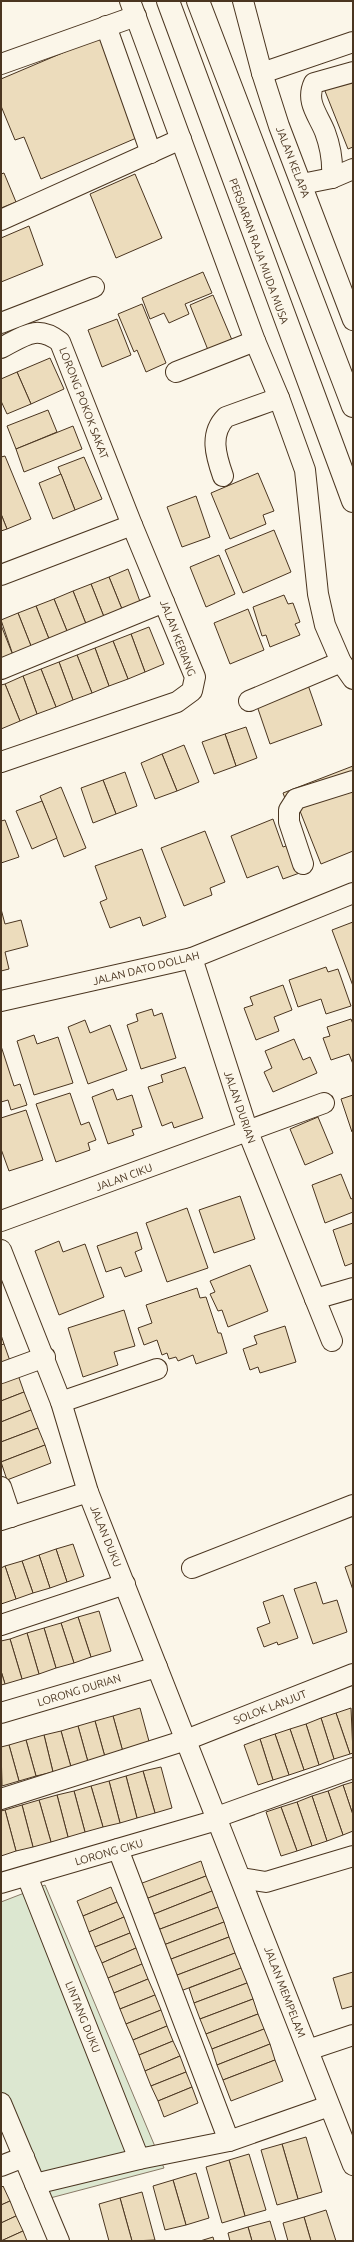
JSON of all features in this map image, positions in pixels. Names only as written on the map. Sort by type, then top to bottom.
[{"type":"highway","name":"PERSIARAN RAJA MUDA MUSA","points":[[168,1],[353,501]]},
{"type":"highway","points":[[198,1],[353,406]]},
{"type":"street","name":"JALAN KELAPA","points":[[243,1],[262,73],[279,126],[353,320]]},
{"type":"street","points":[[1,64],[106,26],[133,9],[255,340],[279,398],[305,470],[309,489],[318,594],[325,625],[341,662],[353,679]]},
{"type":"street","points":[[106,26],[151,153]]},
{"type":"street","points":[[262,73],[353,42]]},
{"type":"street","points":[[332,178],[333,161],[325,132],[313,109],[310,91],[314,83],[353,72]]},
{"type":"street","points":[[1,220],[181,139]]},
{"type":"street","points":[[302,184],[332,178],[353,169]]},
{"type":"street","points":[[1,323],[94,287]]},
{"type":"street","name":"LORONG POKOK SAKAT","points":[[1,348],[30,333],[48,333],[60,342],[132,525]]},
{"type":"street","points":[[176,372],[255,340]]},
{"type":"street","points":[[223,476],[215,453],[216,438],[220,424],[226,417],[279,398]]},
{"type":"street","points":[[1,575],[132,525]]},
{"type":"street","name":"JALAN KERIANG","points":[[1,762],[177,702],[192,691],[195,677],[132,525]]},
{"type":"street","points":[[1,669],[164,602]]},
{"type":"street","points":[[249,702],[341,662]]},
{"type":"street","points":[[303,864],[289,822],[289,810],[296,799],[353,782]]},
{"type":"street","name":"JALAN DATO DOLLAH","points":[[1,1001],[192,958],[353,893]]},
{"type":"street","name":"JALAN DURIAN","points":[[192,958],[248,1132],[332,1341]]},
{"type":"street","name":"JALAN CIKU","points":[[1,1221],[324,1103]]},
{"type":"street","name":"JALAN DUKU","points":[[1,1250],[45,1357],[61,1402],[88,1492],[217,1818]]},
{"type":"street","points":[[315,1299],[353,1288]]},
{"type":"street","points":[[1,1374],[45,1357]]},
{"type":"street","points":[[61,1402],[157,1369]]},
{"type":"street","points":[[1,1487],[6,1518],[88,1492]]},
{"type":"street","points":[[192,1568],[353,1505]]},
{"type":"street","points":[[1,1625],[125,1584]]},
{"type":"street","name":"LORONG DURIAN","points":[[1,1713],[158,1667]]},
{"type":"street","name":"SOLOK LANJUT","points":[[1,1799],[186,1740],[353,1674]]},
{"type":"street","name":"LORONG CIKU","points":[[1,1883],[217,1818],[353,1768]]},
{"type":"street","name":"JALAN MEMPELAM","points":[[217,1818],[329,2106],[345,2125],[353,2165]]},
{"type":"street","points":[[118,1849],[229,2142]]},
{"type":"street","points":[[241,1878],[266,1882],[353,1856]]},
{"type":"street","name":"LINTANG DUKU","points":[[27,1876],[139,2159]]},
{"type":"street","points":[[308,2050],[353,2035]]},
{"type":"street","points":[[1,2103],[59,2241]]},
{"type":"street","points":[[35,2184],[139,2159],[229,2142],[329,2106]]},
{"type":"street","points":[[1,2166],[24,2157]]},
{"type":"green space","points":[[45,1885],[164,2168],[35,2202],[1,2125],[1,1902]]},
{"type":"building","points":[[100,37],[141,136],[41,179],[24,137],[15,140],[1,106],[1,79]]},
{"type":"building","points":[[353,68],[353,147],[348,149],[321,81]]},
{"type":"building","points":[[4,173],[16,202],[1,208],[1,174]]},
{"type":"building","points":[[135,174],[162,238],[116,258],[90,194]]},
{"type":"building","points":[[29,226],[43,265],[1,282],[1,238]]},
{"type":"building","points":[[203,272],[212,293],[185,304],[189,314],[169,323],[164,313],[150,319],[142,298]]},
{"type":"building","points":[[213,295],[232,340],[208,350],[190,305]]},
{"type":"building","points":[[142,304],[166,363],[146,372],[137,350],[134,352],[118,314]]},
{"type":"building","points":[[117,319],[131,355],[102,367],[88,330]]},
{"type":"building","points":[[50,358],[64,389],[31,404],[17,372]]},
{"type":"building","points":[[17,372],[31,404],[7,414],[1,401],[1,379]]},
{"type":"building","points":[[48,410],[57,432],[16,449],[7,426]]},
{"type":"building","points":[[73,426],[82,449],[24,472],[16,449]]},
{"type":"building","points":[[5,456],[31,519],[7,529],[1,514],[1,457]]},
{"type":"building","points":[[84,457],[102,499],[75,510],[58,467]]},
{"type":"building","points":[[258,473],[274,511],[263,515],[266,524],[230,539],[211,493]]},
{"type":"building","points":[[61,474],[75,510],[53,519],[39,483]]},
{"type":"building","points":[[196,496],[210,537],[182,547],[167,507]]},
{"type":"building","points":[[1,514],[7,529],[1,531]]},
{"type":"building","points":[[274,530],[291,572],[243,593],[225,550]]},
{"type":"building","points":[[219,555],[235,594],[206,607],[190,567]]},
{"type":"building","points":[[128,569],[142,607],[124,614],[109,577]]},
{"type":"building","points":[[109,577],[124,614],[106,622],[91,584]]},
{"type":"building","points":[[91,584],[106,622],[88,629],[73,591]]},
{"type":"building","points":[[73,591],[88,629],[69,636],[54,599]]},
{"type":"building","points":[[284,595],[288,604],[293,603],[300,622],[295,624],[300,635],[270,647],[266,635],[262,636],[253,607]]},
{"type":"building","points":[[54,599],[69,636],[51,644],[36,606]]},
{"type":"building","points":[[36,606],[51,644],[33,651],[18,613]]},
{"type":"building","points":[[248,609],[264,650],[230,664],[214,623]]},
{"type":"building","points":[[18,613],[33,651],[14,658],[1,620]]},
{"type":"building","points":[[1,625],[14,658],[1,664]]},
{"type":"building","points":[[149,627],[164,664],[145,672],[131,634]]},
{"type":"building","points":[[131,634],[145,672],[128,679],[113,641]]},
{"type":"building","points":[[113,641],[128,679],[109,686],[95,648]]},
{"type":"building","points":[[95,648],[109,686],[92,693],[77,655]]},
{"type":"building","points":[[77,655],[92,693],[73,700],[59,662]]},
{"type":"building","points":[[59,662],[73,700],[56,707],[41,669]]},
{"type":"building","points":[[41,669],[56,707],[37,714],[23,676]]},
{"type":"building","points":[[23,676],[37,714],[20,721],[5,684]]},
{"type":"building","points":[[5,684],[20,721],[1,729],[1,685]]},
{"type":"building","points":[[308,685],[322,725],[270,744],[256,703]]},
{"type":"building","points":[[246,727],[257,758],[236,766],[225,734]]},
{"type":"building","points":[[225,734],[236,766],[214,774],[202,742]]},
{"type":"building","points":[[184,745],[199,782],[177,791],[162,754]]},
{"type":"building","points":[[162,754],[177,791],[155,799],[141,763]]},
{"type":"building","points":[[353,766],[353,851],[321,864],[298,806],[289,809],[283,793]]},
{"type":"building","points":[[125,772],[137,806],[116,814],[103,780]]},
{"type":"building","points":[[103,780],[116,814],[93,823],[81,788]]},
{"type":"building","points":[[61,787],[86,848],[64,857],[40,796]]},
{"type":"building","points":[[42,801],[57,838],[32,849],[16,811]]},
{"type":"building","points":[[273,819],[283,847],[295,843],[305,871],[283,879],[278,866],[247,878],[231,836]]},
{"type":"building","points":[[5,820],[19,857],[1,863],[1,821]]},
{"type":"building","points":[[205,831],[225,882],[210,888],[212,895],[184,906],[161,848]]},
{"type":"building","points":[[142,849],[166,917],[143,926],[140,917],[110,928],[100,902],[107,899],[95,866]]},
{"type":"building","points":[[1,909],[5,924],[21,920],[28,946],[5,952],[9,969],[1,971]]},
{"type":"building","points":[[353,922],[353,986],[332,930]]},
{"type":"building","points":[[326,967],[328,972],[338,969],[351,1006],[326,1014],[321,999],[298,1007],[289,980]]},
{"type":"building","points":[[283,985],[292,1010],[274,1017],[279,1031],[256,1040],[244,1008],[253,1005],[250,997]]},
{"type":"building","points":[[152,1009],[154,1016],[162,1013],[176,1058],[141,1069],[127,1025],[138,1021],[136,1014]]},
{"type":"building","points":[[351,1019],[353,1024],[353,1064],[349,1054],[331,1060],[323,1038],[330,1036],[327,1027]]},
{"type":"building","points":[[85,1020],[90,1033],[110,1025],[127,1070],[88,1084],[68,1027]]},
{"type":"building","points":[[34,1035],[37,1044],[58,1037],[73,1083],[34,1095],[17,1041]]},
{"type":"building","points":[[294,1039],[303,1060],[310,1057],[317,1073],[273,1092],[264,1072],[272,1068],[265,1051]]},
{"type":"building","points":[[1,1046],[14,1086],[20,1084],[27,1105],[11,1110],[8,1100],[1,1102]]},
{"type":"building","points":[[185,1067],[203,1118],[174,1128],[172,1122],[162,1126],[148,1087],[163,1082],[161,1075]]},
{"type":"building","points":[[113,1089],[117,1100],[132,1095],[142,1127],[132,1130],[134,1135],[108,1144],[92,1097]]},
{"type":"building","points":[[70,1093],[81,1125],[89,1122],[96,1140],[88,1143],[90,1150],[56,1162],[36,1104]]},
{"type":"building","points":[[353,1095],[353,1132],[352,1132],[341,1099]]},
{"type":"building","points":[[26,1110],[43,1160],[9,1171],[1,1149],[1,1118]]},
{"type":"building","points":[[318,1117],[333,1153],[305,1165],[290,1129]]},
{"type":"building","points":[[341,1174],[351,1199],[353,1198],[353,1212],[325,1223],[312,1185]]},
{"type":"building","points":[[240,1196],[255,1239],[214,1253],[199,1210]]},
{"type":"building","points":[[187,1208],[208,1268],[167,1282],[146,1223]]},
{"type":"building","points":[[353,1223],[353,1263],[345,1266],[333,1230]]},
{"type":"building","points":[[137,1232],[142,1249],[135,1252],[142,1271],[125,1277],[121,1267],[106,1272],[97,1246]]},
{"type":"building","points":[[59,1241],[63,1252],[85,1244],[104,1297],[59,1315],[35,1251]]},
{"type":"building","points":[[250,1265],[268,1311],[228,1327],[222,1310],[218,1311],[210,1294],[215,1292],[210,1281]]},
{"type":"building","points":[[197,1288],[200,1298],[206,1297],[218,1333],[221,1333],[227,1353],[196,1364],[193,1355],[178,1361],[176,1357],[169,1359],[167,1353],[162,1355],[157,1340],[144,1345],[138,1328],[152,1323],[146,1305]]},
{"type":"building","points":[[124,1310],[135,1346],[114,1352],[118,1365],[83,1377],[68,1328]]},
{"type":"building","points":[[285,1326],[296,1362],[260,1373],[258,1367],[250,1370],[243,1349],[257,1344],[254,1336]]},
{"type":"building","points":[[1,1335],[4,1344],[1,1345]]},
{"type":"building","points":[[4,1344],[10,1361],[1,1364],[1,1345]]},
{"type":"building","points":[[18,1375],[24,1392],[1,1401],[1,1381]]},
{"type":"building","points":[[24,1392],[31,1410],[1,1422],[1,1401]]},
{"type":"building","points":[[31,1410],[38,1428],[1,1442],[1,1422]]},
{"type":"building","points":[[38,1428],[45,1445],[1,1462],[1,1442]]},
{"type":"building","points":[[45,1445],[51,1463],[7,1480],[1,1462]]},
{"type":"building","points":[[73,1544],[84,1576],[67,1582],[56,1549]]},
{"type":"building","points":[[56,1549],[67,1582],[50,1588],[39,1555]]},
{"type":"building","points":[[39,1555],[50,1588],[33,1593],[22,1561]]},
{"type":"building","points":[[22,1561],[33,1593],[16,1599],[5,1566]]},
{"type":"building","points":[[353,1564],[353,1590],[345,1567]]},
{"type":"building","points":[[5,1566],[16,1599],[1,1604],[1,1568]]},
{"type":"building","points":[[316,1582],[323,1604],[337,1600],[347,1632],[313,1644],[294,1589]]},
{"type":"building","points":[[283,1595],[298,1638],[278,1645],[277,1642],[264,1647],[257,1628],[270,1623],[263,1602]]},
{"type":"building","points":[[99,1611],[111,1651],[91,1657],[78,1617]]},
{"type":"building","points":[[78,1617],[91,1657],[74,1663],[61,1623]]},
{"type":"building","points":[[61,1623],[74,1663],[56,1668],[44,1628]]},
{"type":"building","points":[[44,1628],[56,1668],[39,1674],[27,1633]]},
{"type":"building","points":[[27,1633],[39,1674],[22,1679],[10,1639]]},
{"type":"building","points":[[10,1639],[22,1679],[5,1684],[1,1671],[1,1641]]},
{"type":"building","points":[[1,1671],[5,1684],[1,1685]]},
{"type":"building","points":[[140,1708],[150,1745],[123,1752],[113,1716]]},
{"type":"building","points":[[351,1708],[353,1753],[350,1754],[336,1713]]},
{"type":"building","points":[[336,1713],[350,1754],[334,1759],[321,1718]]},
{"type":"building","points":[[113,1716],[123,1752],[105,1757],[95,1721]]},
{"type":"building","points":[[321,1718],[334,1759],[319,1765],[306,1724]]},
{"type":"building","points":[[95,1721],[105,1757],[88,1762],[78,1726]]},
{"type":"building","points":[[306,1724],[319,1765],[304,1770],[290,1729]]},
{"type":"building","points":[[78,1726],[88,1762],[71,1767],[61,1731]]},
{"type":"building","points":[[290,1729],[304,1770],[289,1775],[275,1734]]},
{"type":"building","points":[[61,1731],[71,1767],[53,1772],[44,1735]]},
{"type":"building","points":[[275,1734],[289,1775],[273,1780],[260,1739]]},
{"type":"building","points":[[44,1735],[53,1772],[36,1776],[26,1740]]},
{"type":"building","points":[[260,1739],[273,1780],[258,1785],[244,1745]]},
{"type":"building","points":[[26,1740],[36,1776],[19,1781],[9,1745]]},
{"type":"building","points":[[9,1745],[19,1781],[2,1786],[1,1747]]},
{"type":"building","points":[[161,1767],[172,1808],[155,1813],[143,1771]]},
{"type":"building","points":[[143,1771],[155,1813],[137,1818],[126,1776]]},
{"type":"building","points":[[126,1776],[137,1818],[120,1823],[109,1781]]},
{"type":"building","points":[[109,1781],[120,1823],[103,1827],[91,1786]]},
{"type":"building","points":[[353,1782],[353,1815],[343,1785]]},
{"type":"building","points":[[343,1785],[353,1815],[353,1831],[343,1835],[328,1791]]},
{"type":"building","points":[[91,1786],[103,1827],[85,1832],[74,1791]]},
{"type":"building","points":[[74,1791],[85,1832],[68,1837],[57,1795]]},
{"type":"building","points":[[328,1791],[343,1835],[327,1841],[312,1796]]},
{"type":"building","points":[[57,1795],[68,1837],[51,1842],[39,1800]]},
{"type":"building","points":[[312,1796],[327,1841],[312,1846],[297,1802]]},
{"type":"building","points":[[39,1800],[51,1842],[33,1847],[22,1805]]},
{"type":"building","points":[[297,1802],[312,1846],[297,1851],[281,1807]]},
{"type":"building","points":[[22,1805],[33,1847],[16,1851],[5,1810]]},
{"type":"building","points":[[281,1807],[297,1851],[281,1856],[266,1812]]},
{"type":"building","points":[[5,1810],[16,1851],[1,1856],[1,1811]]},
{"type":"building","points":[[201,1861],[206,1876],[143,1900],[137,1885]]},
{"type":"building","points":[[206,1876],[212,1891],[149,1916],[143,1900]]},
{"type":"building","points":[[111,1887],[117,1902],[83,1916],[77,1901]]},
{"type":"building","points":[[212,1891],[218,1907],[155,1931],[149,1916]]},
{"type":"building","points":[[117,1902],[124,1917],[89,1932],[83,1916]]},
{"type":"building","points":[[218,1907],[224,1922],[161,1946],[155,1931]]},
{"type":"building","points":[[124,1917],[130,1933],[95,1947],[89,1932]]},
{"type":"building","points":[[224,1922],[229,1937],[166,1961],[161,1946]]},
{"type":"building","points":[[130,1933],[136,1948],[102,1963],[95,1947]]},
{"type":"building","points":[[229,1937],[235,1953],[172,1977],[166,1961]]},
{"type":"building","points":[[136,1948],[142,1964],[108,1978],[102,1963]]},
{"type":"building","points":[[235,1953],[241,1968],[178,1992],[172,1977]]},
{"type":"building","points":[[142,1964],[148,1979],[114,1993],[108,1978]]},
{"type":"building","points":[[241,1968],[247,1983],[194,2003],[189,1988]]},
{"type":"building","points":[[353,1972],[353,2006],[342,2009],[333,1978]]},
{"type":"building","points":[[148,1979],[155,1995],[120,2009],[114,1993]]},
{"type":"building","points":[[247,1983],[253,1999],[200,2019],[194,2003]]},
{"type":"building","points":[[155,1995],[161,2010],[126,2024],[120,2009]]},
{"type":"building","points":[[253,1999],[258,2014],[206,2034],[200,2019]]},
{"type":"building","points":[[161,2010],[167,2026],[133,2040],[126,2024]]},
{"type":"building","points":[[258,2014],[264,2029],[212,2049],[206,2034]]},
{"type":"building","points":[[167,2026],[173,2041],[139,2055],[133,2040]]},
{"type":"building","points":[[264,2029],[270,2044],[217,2065],[212,2049]]},
{"type":"building","points":[[173,2041],[180,2056],[145,2071],[139,2055]]},
{"type":"building","points":[[270,2044],[275,2060],[223,2080],[217,2065]]},
{"type":"building","points":[[180,2056],[186,2072],[151,2086],[145,2071]]},
{"type":"building","points":[[275,2060],[283,2081],[231,2101],[223,2080]]},
{"type":"building","points":[[186,2072],[192,2087],[158,2101],[151,2086]]},
{"type":"building","points":[[192,2087],[198,2103],[164,2117],[158,2101]]},
{"type":"building","points":[[306,2137],[322,2192],[298,2199],[282,2144]]},
{"type":"building","points":[[282,2144],[298,2199],[277,2205],[261,2150]]},
{"type":"building","points":[[249,2154],[266,2210],[245,2216],[229,2160]]},
{"type":"building","points":[[229,2160],[245,2216],[222,2223],[206,2167]]},
{"type":"building","points":[[196,2173],[209,2218],[186,2225],[173,2180]]},
{"type":"building","points":[[173,2180],[186,2225],[165,2230],[153,2186]]},
{"type":"building","points":[[3,2186],[10,2201],[1,2205],[1,2188]]},
{"type":"building","points":[[142,2192],[155,2240],[132,2241],[120,2198]]},
{"type":"building","points":[[120,2198],[132,2241],[109,2241],[99,2204]]},
{"type":"building","points":[[10,2201],[16,2216],[1,2223],[1,2205]]},
{"type":"building","points":[[326,2210],[336,2241],[311,2241],[304,2217]]},
{"type":"building","points":[[16,2216],[23,2231],[1,2241],[1,2223]]},
{"type":"building","points":[[304,2217],[311,2241],[288,2241],[283,2223]]},
{"type":"building","points":[[270,2221],[276,2241],[252,2241],[248,2227]]},
{"type":"building","points":[[248,2227],[252,2241],[230,2241],[228,2233]]},
{"type":"building","points":[[23,2231],[27,2241],[1,2241]]},
{"type":"building","points":[[213,2237],[214,2241],[200,2241]]}]
